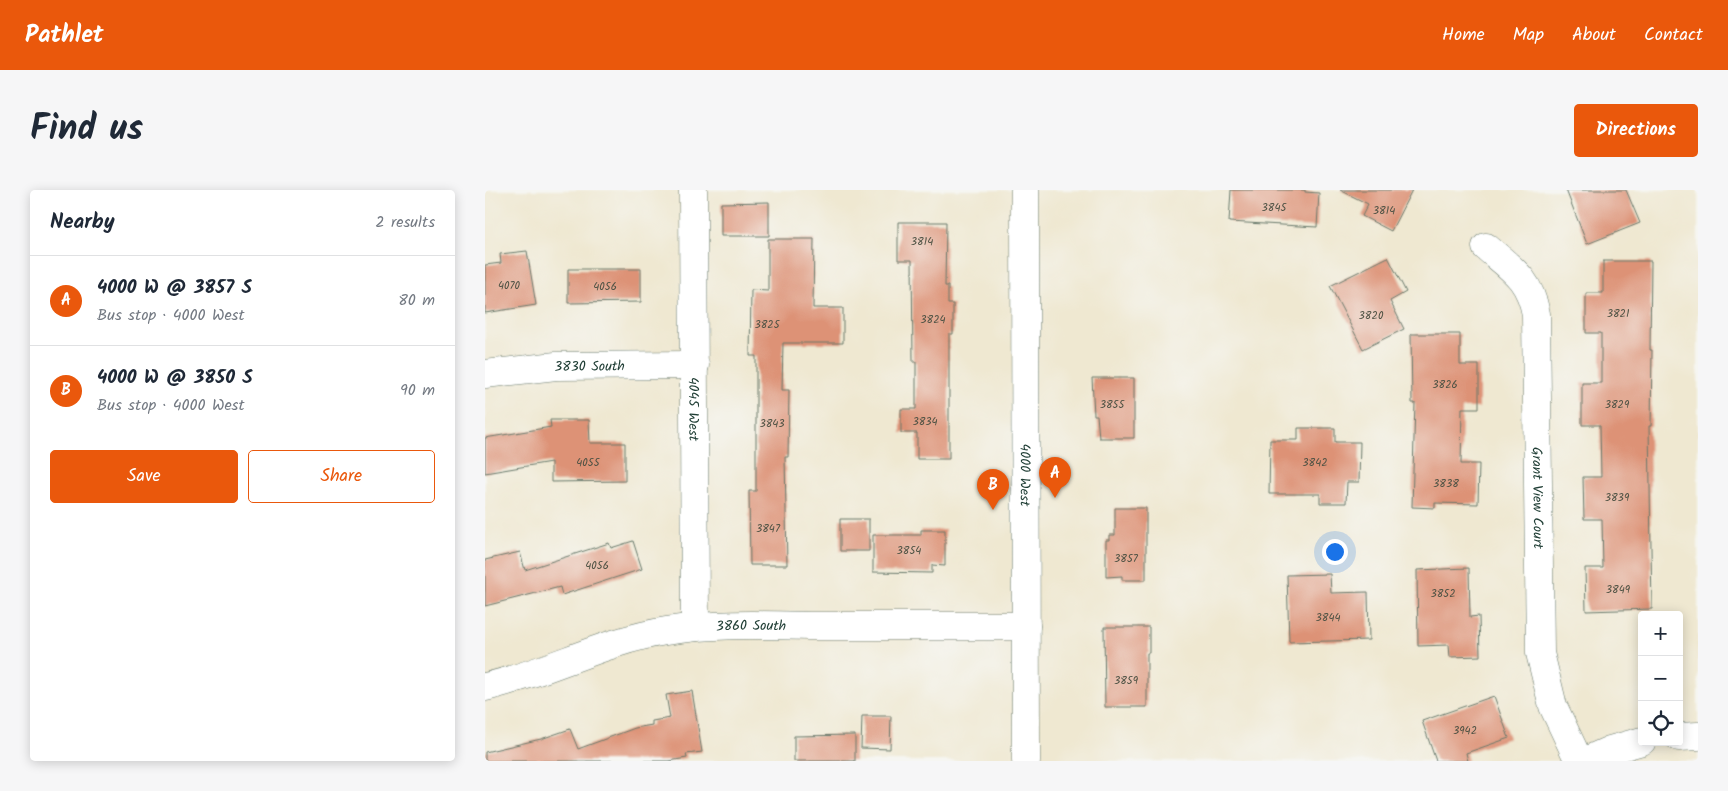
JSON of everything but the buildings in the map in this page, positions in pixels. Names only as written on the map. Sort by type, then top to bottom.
[{"type":"street","name":"4045 West","points":[[693,190],[695,627]]},
{"type":"street","name":"4000 West","points":[[1025,190],[1026,761]]},
{"type":"street","name":"Grant View Court","points":[[1486,247],[1522,277],[1529,289],[1536,314],[1540,653],[1553,706],[1579,761]]},
{"type":"street","name":"3830 South","points":[[485,374],[556,366],[695,365]]},
{"type":"street","name":"3860 South","points":[[485,687],[533,674],[618,641],[695,627],[746,625],[1026,626]]},
{"type":"street","points":[[1683,737],[1698,736]]},
{"type":"street","points":[[1585,761],[1610,750],[1638,742]]},
{"type":"place","name":"4000 W @ 3857 S","points":[[1055,498]]},
{"type":"place","name":"4000 W @ 3850 S","points":[[993,510]]}]
